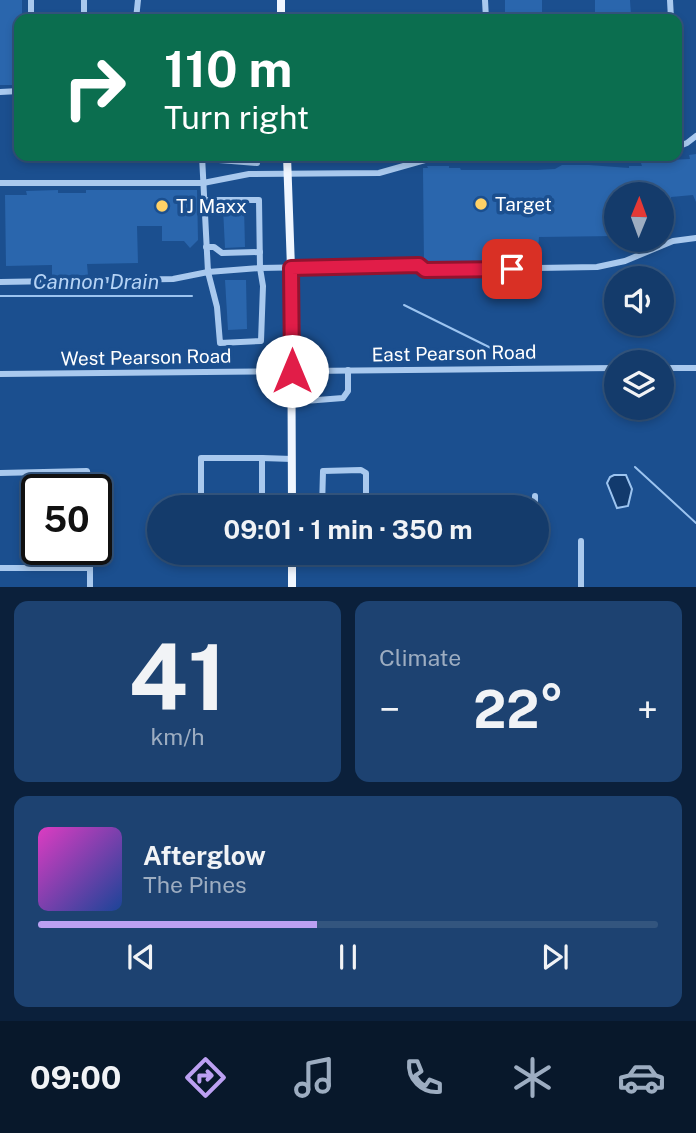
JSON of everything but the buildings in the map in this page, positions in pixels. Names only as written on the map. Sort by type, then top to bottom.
[{"type":"main road","points":[[287,161],[291,268],[292,495]]},
{"type":"main road","points":[[292,565],[292,587]]},
{"type":"street","points":[[202,161],[204,183],[204,200],[206,247],[208,272],[217,307],[220,343],[261,341],[263,286],[260,268],[259,200],[204,200]]},
{"type":"street","points":[[256,161],[256,175]]},
{"type":"street","points":[[0,183],[204,183],[256,175],[379,173],[421,161]]},
{"type":"street","points":[[0,282],[173,279],[208,272],[260,268],[419,265],[425,270],[597,267],[625,261],[673,241],[696,238]]},
{"type":"street","points":[[206,247],[214,247],[222,253],[260,252]]},
{"type":"street","name":"East Pearson Road","points":[[292,371],[604,368]]},
{"type":"street","points":[[674,368],[696,368]]},
{"type":"street","points":[[292,402],[343,398],[348,391],[348,370]]},
{"type":"street","name":"West Pearson Road","points":[[0,374],[292,371]]},
{"type":"street","points":[[201,495],[201,458],[292,458]]},
{"type":"street","points":[[262,458],[262,495]]},
{"type":"street","points":[[322,495],[323,471],[361,470],[366,473],[366,495]]},
{"type":"street","points":[[0,473],[87,471],[87,474]]},
{"type":"street","points":[[581,541],[581,587]]},
{"type":"street","points":[[0,568],[90,568],[90,587]]},
{"type":"water","points":[[614,475],[626,475],[632,489],[628,506],[617,508],[607,483]]},
{"type":"waterway","name":"Cannon Drain","points":[[0,296],[192,296]]},
{"type":"waterway","name":"Cannon Drain","points":[[404,305],[497,351]]},
{"type":"waterway","name":"Cannon Drain","points":[[635,467],[696,523]]},
{"type":"place","name":"Target","points":[[481,204]]},
{"type":"place","name":"TJ Maxx","points":[[162,206]]},
{"type":"route","points":[[292,371],[291,268],[419,265],[425,270],[512,269]]}]
